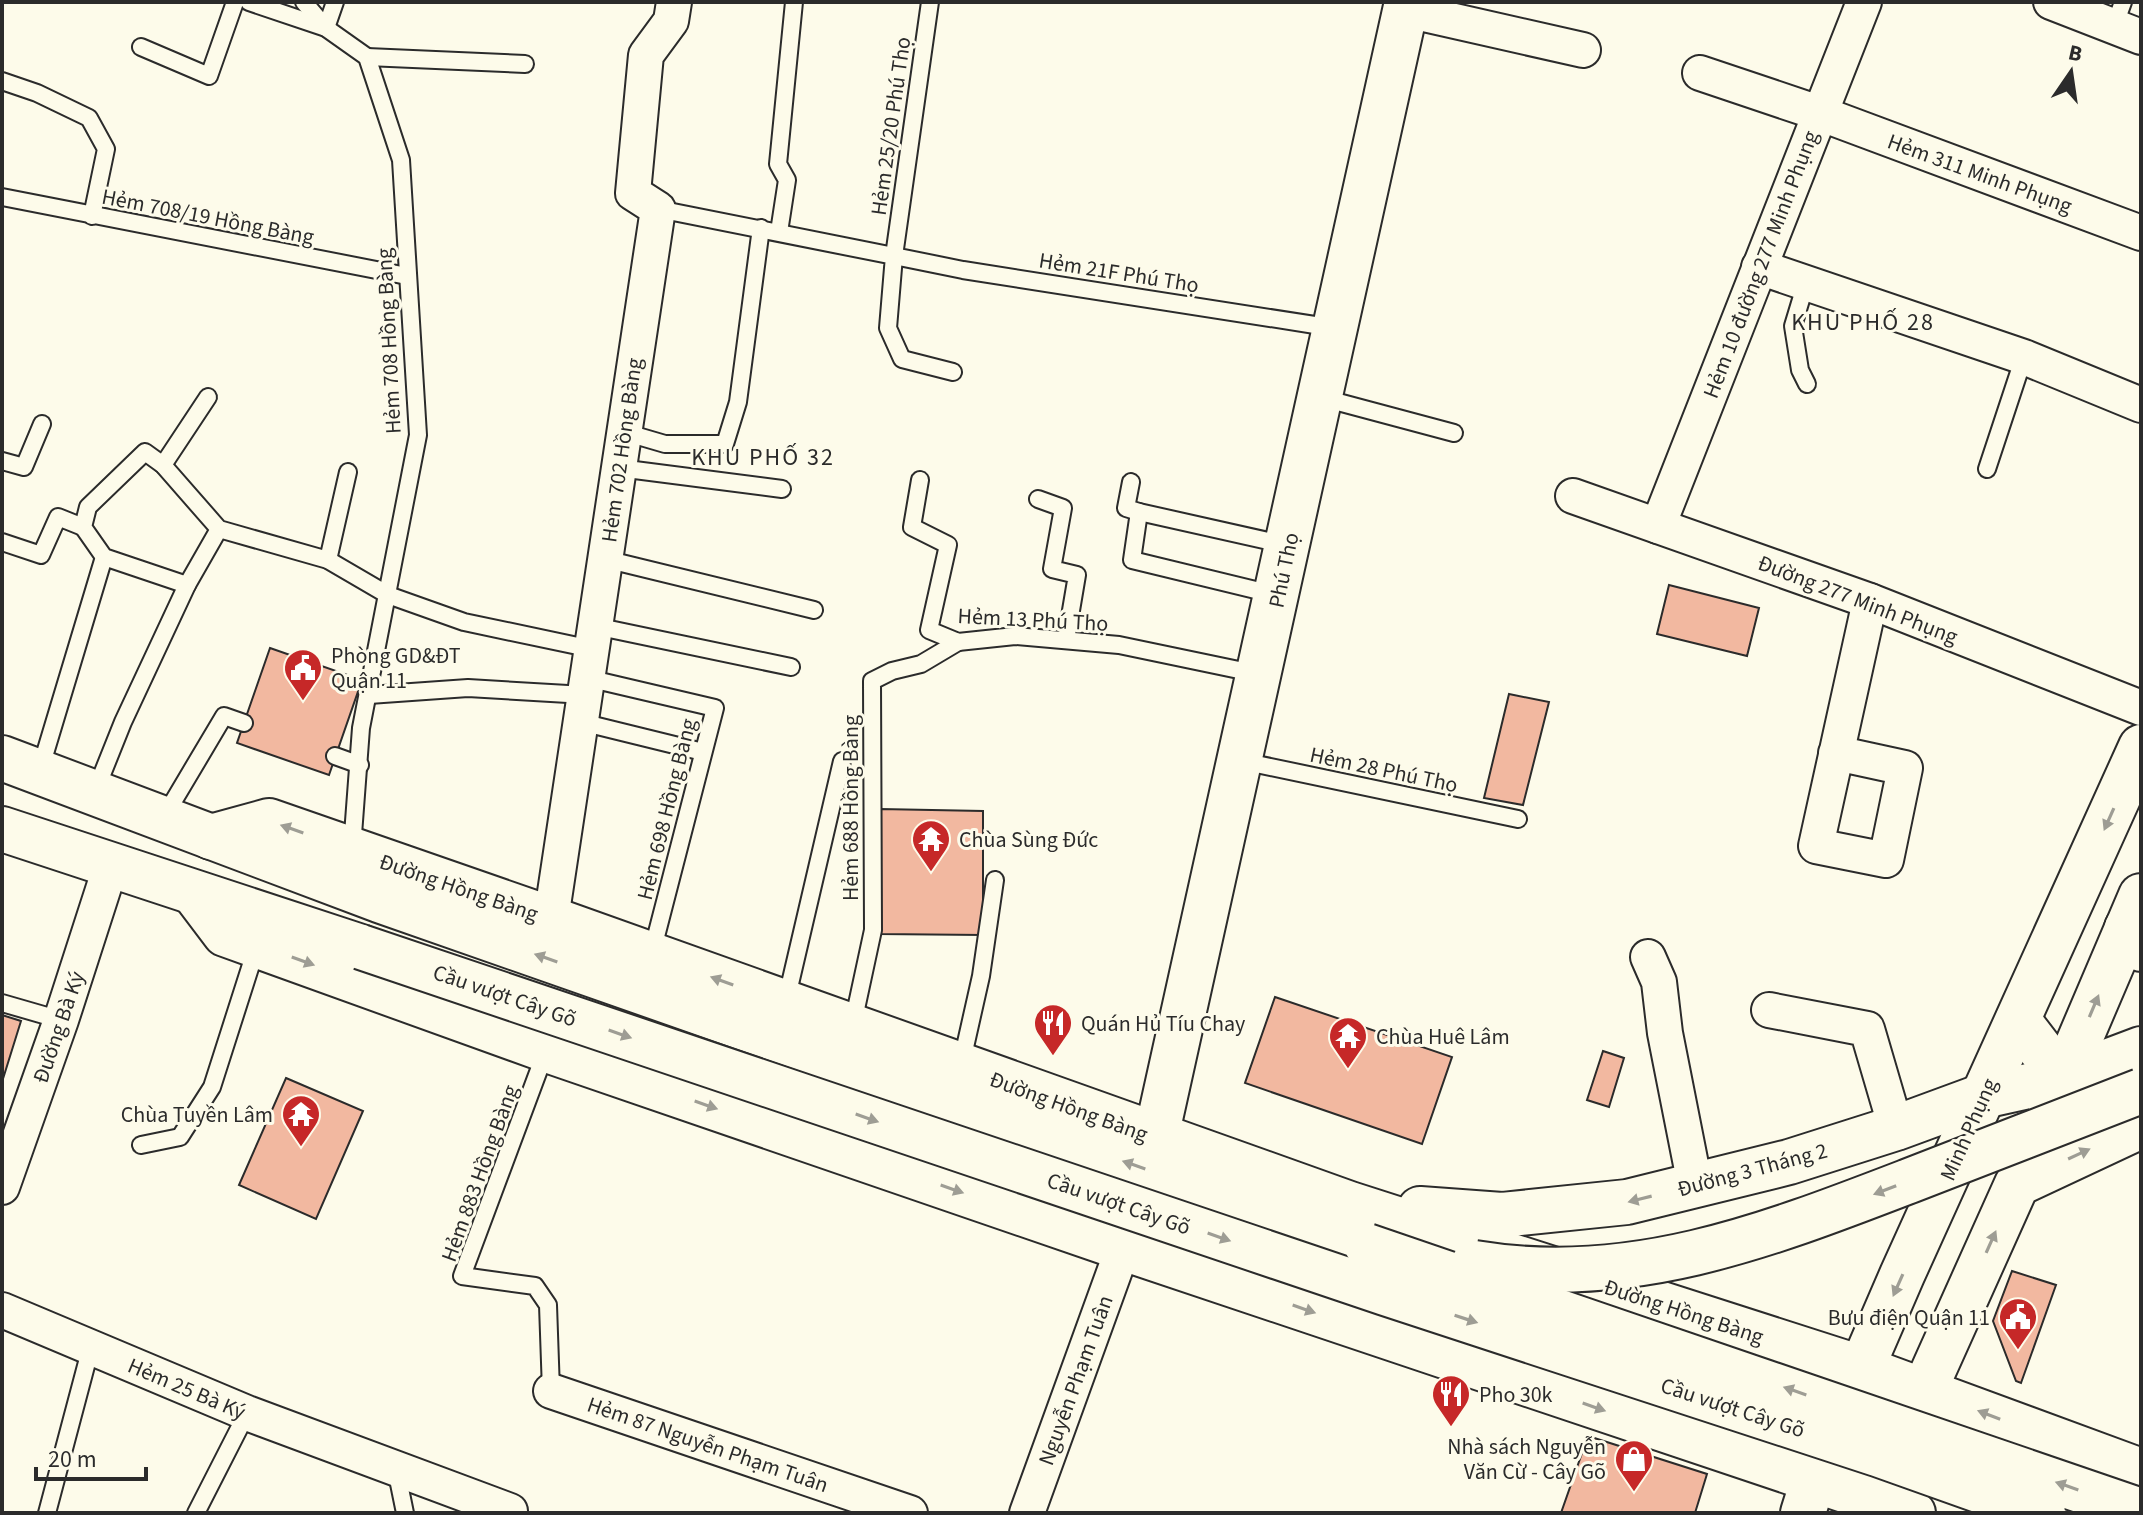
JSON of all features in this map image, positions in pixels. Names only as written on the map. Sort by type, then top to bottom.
[{"type":"main road","name":"Phú Thọ","points":[[1156,1137],[1406,6]]},
{"type":"main road","name":"Minh Phụng","points":[[1808,1497],[1861,1368],[2141,747]]},
{"type":"main road","points":[[21,765],[211,837]]},
{"type":"main road","name":"Đường Hồng Bàng","points":[[211,837],[269,821],[1156,1137],[1350,1204],[1861,1368],[2141,1471]]},
{"type":"main road","points":[[2,829],[194,893],[225,934],[547,1050],[1520,1382],[1808,1497],[1913,1513]]},
{"type":"main road","name":"Cầu vượt Cây Gõ","points":[[211,837],[379,900],[1367,1246],[2141,1511]]},
{"type":"main road","name":"Cầu vượt Cây Gõ","points":[[194,893],[1355,1283],[1862,1449],[2043,1513]]},
{"type":"main road","points":[[1868,1506],[1926,1391],[2064,1078],[2136,924]]},
{"type":"main road","points":[[2018,1020],[2084,1107],[2132,1130]]},
{"type":"main road","name":"Đường 3 Tháng 2","points":[[1350,1204],[1502,1215],[1627,1202],[1789,1162],[1983,1096],[2064,1078],[2141,1049]]},
{"type":"main road","name":"Cầu vượt Cây Gõ","points":[[1367,1246],[1519,1270],[1612,1269],[1666,1260],[1724,1247],[1796,1225],[2141,1091]]},
{"type":"main road","points":[[2017,1184],[2132,1130]]},
{"type":"main road","points":[[1520,1382],[1539,1369],[1561,1344],[1568,1324],[1567,1297],[1560,1272]]},
{"type":"street","points":[[658,209],[633,193],[646,55],[671,21],[674,2]]},
{"type":"street","name":"Hẻm 10 đường 277 Minh Phụng","points":[[1658,526],[1864,2]]},
{"type":"street","points":[[2051,2],[2126,22]]},
{"type":"street","points":[[1406,6],[1583,50]]},
{"type":"street","name":"Hẻm 311 Minh Phụng","points":[[1700,73],[1819,113],[2141,233]]},
{"type":"street","name":"Hẻm 702 Hồng Bàng","points":[[551,919],[658,209]]},
{"type":"street","points":[[1759,267],[2024,357],[2141,405]]},
{"type":"street","name":"Đường 277 Minh Phụng","points":[[1573,496],[1870,601],[2141,708]]},
{"type":"street","points":[[1836,753],[1870,601]]},
{"type":"street","name":"Đường Bà Ký","points":[[2,1187],[111,865]]},
{"type":"street","points":[[1648,957],[1659,982],[1665,1033],[1695,1185]]},
{"type":"street","points":[[1769,1010],[1867,1029],[1896,1128]]},
{"type":"street","name":"Nguyễn Phạm Tuân","points":[[1027,1513],[1123,1248]]},
{"type":"street","name":"Hẻm 25 Bà Ký","points":[[2,1310],[247,1413],[510,1511]]},
{"type":"street","name":"Hẻm 87 Nguyễn Phạm Tuân","points":[[551,1391],[910,1513]]},
{"type":"lane","points":[[141,47],[209,76],[235,2]]},
{"type":"lane","points":[[249,2],[326,28]]},
{"type":"lane","points":[[304,2],[326,28],[367,57],[525,64]]},
{"type":"lane","points":[[326,28],[335,2]]},
{"type":"lane","points":[[779,232],[787,180],[778,164],[794,2]]},
{"type":"lane","name":"Hẻm 25/20 Phú Thọ","points":[[930,2],[894,256],[888,328],[902,359],[953,372]]},
{"type":"lane","name":"Hẻm 708 Hồng Bàng","points":[[351,850],[361,728],[418,435],[401,160],[367,57]]},
{"type":"lane","points":[[2,81],[37,93],[89,118],[106,149],[92,216]]},
{"type":"lane","name":"Hẻm 708/19 Hồng Bàng","points":[[2,197],[407,276]]},
{"type":"lane","name":"Hẻm 21F Phú Thọ","points":[[658,209],[963,270],[1337,329]]},
{"type":"lane","points":[[624,432],[665,444],[725,444],[738,402],[761,228]]},
{"type":"lane","points":[[1806,283],[1793,326],[1800,370],[1807,384]]},
{"type":"lane","points":[[1987,469],[2024,357]]},
{"type":"lane","points":[[163,465],[208,397]]},
{"type":"lane","points":[[1321,398],[1454,433]]},
{"type":"lane","points":[[2,461],[24,467],[42,424]]},
{"type":"lane","points":[[83,527],[88,507],[145,452],[163,465],[219,529],[328,560],[388,595],[464,622],[588,674],[703,752]]},
{"type":"lane","points":[[619,468],[782,489]]},
{"type":"lane","points":[[328,560],[348,472]]},
{"type":"lane","name":"Hẻm 13 Phú Thọ","points":[[920,480],[912,527],[948,545],[929,630],[958,642],[1015,636],[1119,645],[1260,674]]},
{"type":"lane","points":[[1131,482],[1126,508],[1288,545]]},
{"type":"lane","points":[[1038,499],[1063,508],[1052,569],[1077,575],[1066,640]]},
{"type":"lane","points":[[1139,512],[1132,560],[1277,595]]},
{"type":"lane","points":[[2,542],[41,555],[58,517],[83,527],[104,557],[187,585]]},
{"type":"lane","points":[[94,793],[123,722],[187,585],[219,529]]},
{"type":"lane","points":[[21,765],[104,557]]},
{"type":"lane","points":[[605,559],[814,610]]},
{"type":"lane","name":"Hẻm 688 Hồng Bàng","points":[[852,1027],[873,930],[872,681],[892,671],[921,664],[958,642]]},
{"type":"lane","points":[[369,695],[468,688],[588,674],[791,667]]},
{"type":"lane","name":"Hẻm 698 Hồng Bàng","points":[[588,674],[715,708],[651,955]]},
{"type":"lane","points":[[163,819],[224,716],[244,723]]},
{"type":"lane","points":[[335,756],[360,765]]},
{"type":"lane","points":[[785,1003],[842,761]]},
{"type":"lane","name":"Hẻm 28 Phú Thọ","points":[[1240,761],[1518,819]]},
{"type":"lane","points":[[960,1067],[981,976],[995,880]]},
{"type":"lane","points":[[141,1145],[180,1137],[212,1087],[257,944]]},
{"type":"lane","points":[[2,1003],[61,1020]]},
{"type":"lane","name":"Hẻm 883 Hồng Bàng","points":[[547,1050],[462,1276],[535,1286],[548,1305],[551,1391]]},
{"type":"lane","points":[[47,1513],[91,1347]]},
{"type":"lane","points":[[196,1513],[247,1413]]},
{"type":"lane","points":[[396,1468],[405,1513]]},
{"type":"building","points":[[1669,585],[1759,608],[1747,656],[1657,634]]},
{"type":"building","name":"Phòng GD&ĐT Quận 11","points":[[270,648],[362,680],[329,775],[237,743]]},
{"type":"building","points":[[1509,694],[1549,702],[1523,805],[1484,798]]},
{"type":"building","name":"Chùa Sùng Đức","points":[[880,809],[983,811],[983,935],[878,934]]},
{"type":"building","name":"Chùa Huê Lâm","points":[[1275,997],[1452,1057],[1422,1144],[1245,1083]]},
{"type":"building","points":[[2,1015],[21,1021],[2,1082]]},
{"type":"building","points":[[1603,1051],[1624,1058],[1609,1107],[1587,1100]]},
{"type":"building","name":"Chùa Tuyền Lâm","points":[[286,1078],[363,1111],[316,1219],[239,1185]]},
{"type":"building","name":"Bưu điện Quận 11","points":[[2012,1271],[2056,1285],[2021,1383],[2016,1381],[1993,1321]]},
{"type":"building","name":"Nhà sách Nguyễn Văn Cừ - Cây Gõ","points":[[1588,1436],[1707,1474],[1695,1513],[1561,1513]]},
{"type":"place","name":"Phòng GD&ĐT Quận 11","points":[[303,702]]},
{"type":"place","name":"Chùa Sùng Đức","points":[[931,873]]},
{"type":"place","name":"Quán Hủ Tíu Chay","points":[[1053,1057]]},
{"type":"place","name":"Chùa Huê Lâm","points":[[1348,1070]]},
{"type":"place","name":"Chùa Tuyền Lâm","points":[[301,1148]]},
{"type":"place","name":"Bưu điện Quận 11","points":[[2018,1351]]},
{"type":"place","name":"Pho 30k","points":[[1451,1428]]},
{"type":"place","name":"Nhà sách Nguyễn Văn Cừ - Cây Gõ","points":[[1634,1493]]},
{"type":"district","name":"KHU PHỐ 28","points":[[1863,322]]},
{"type":"district","name":"KHU PHỐ 32","points":[[763,457]]}]
